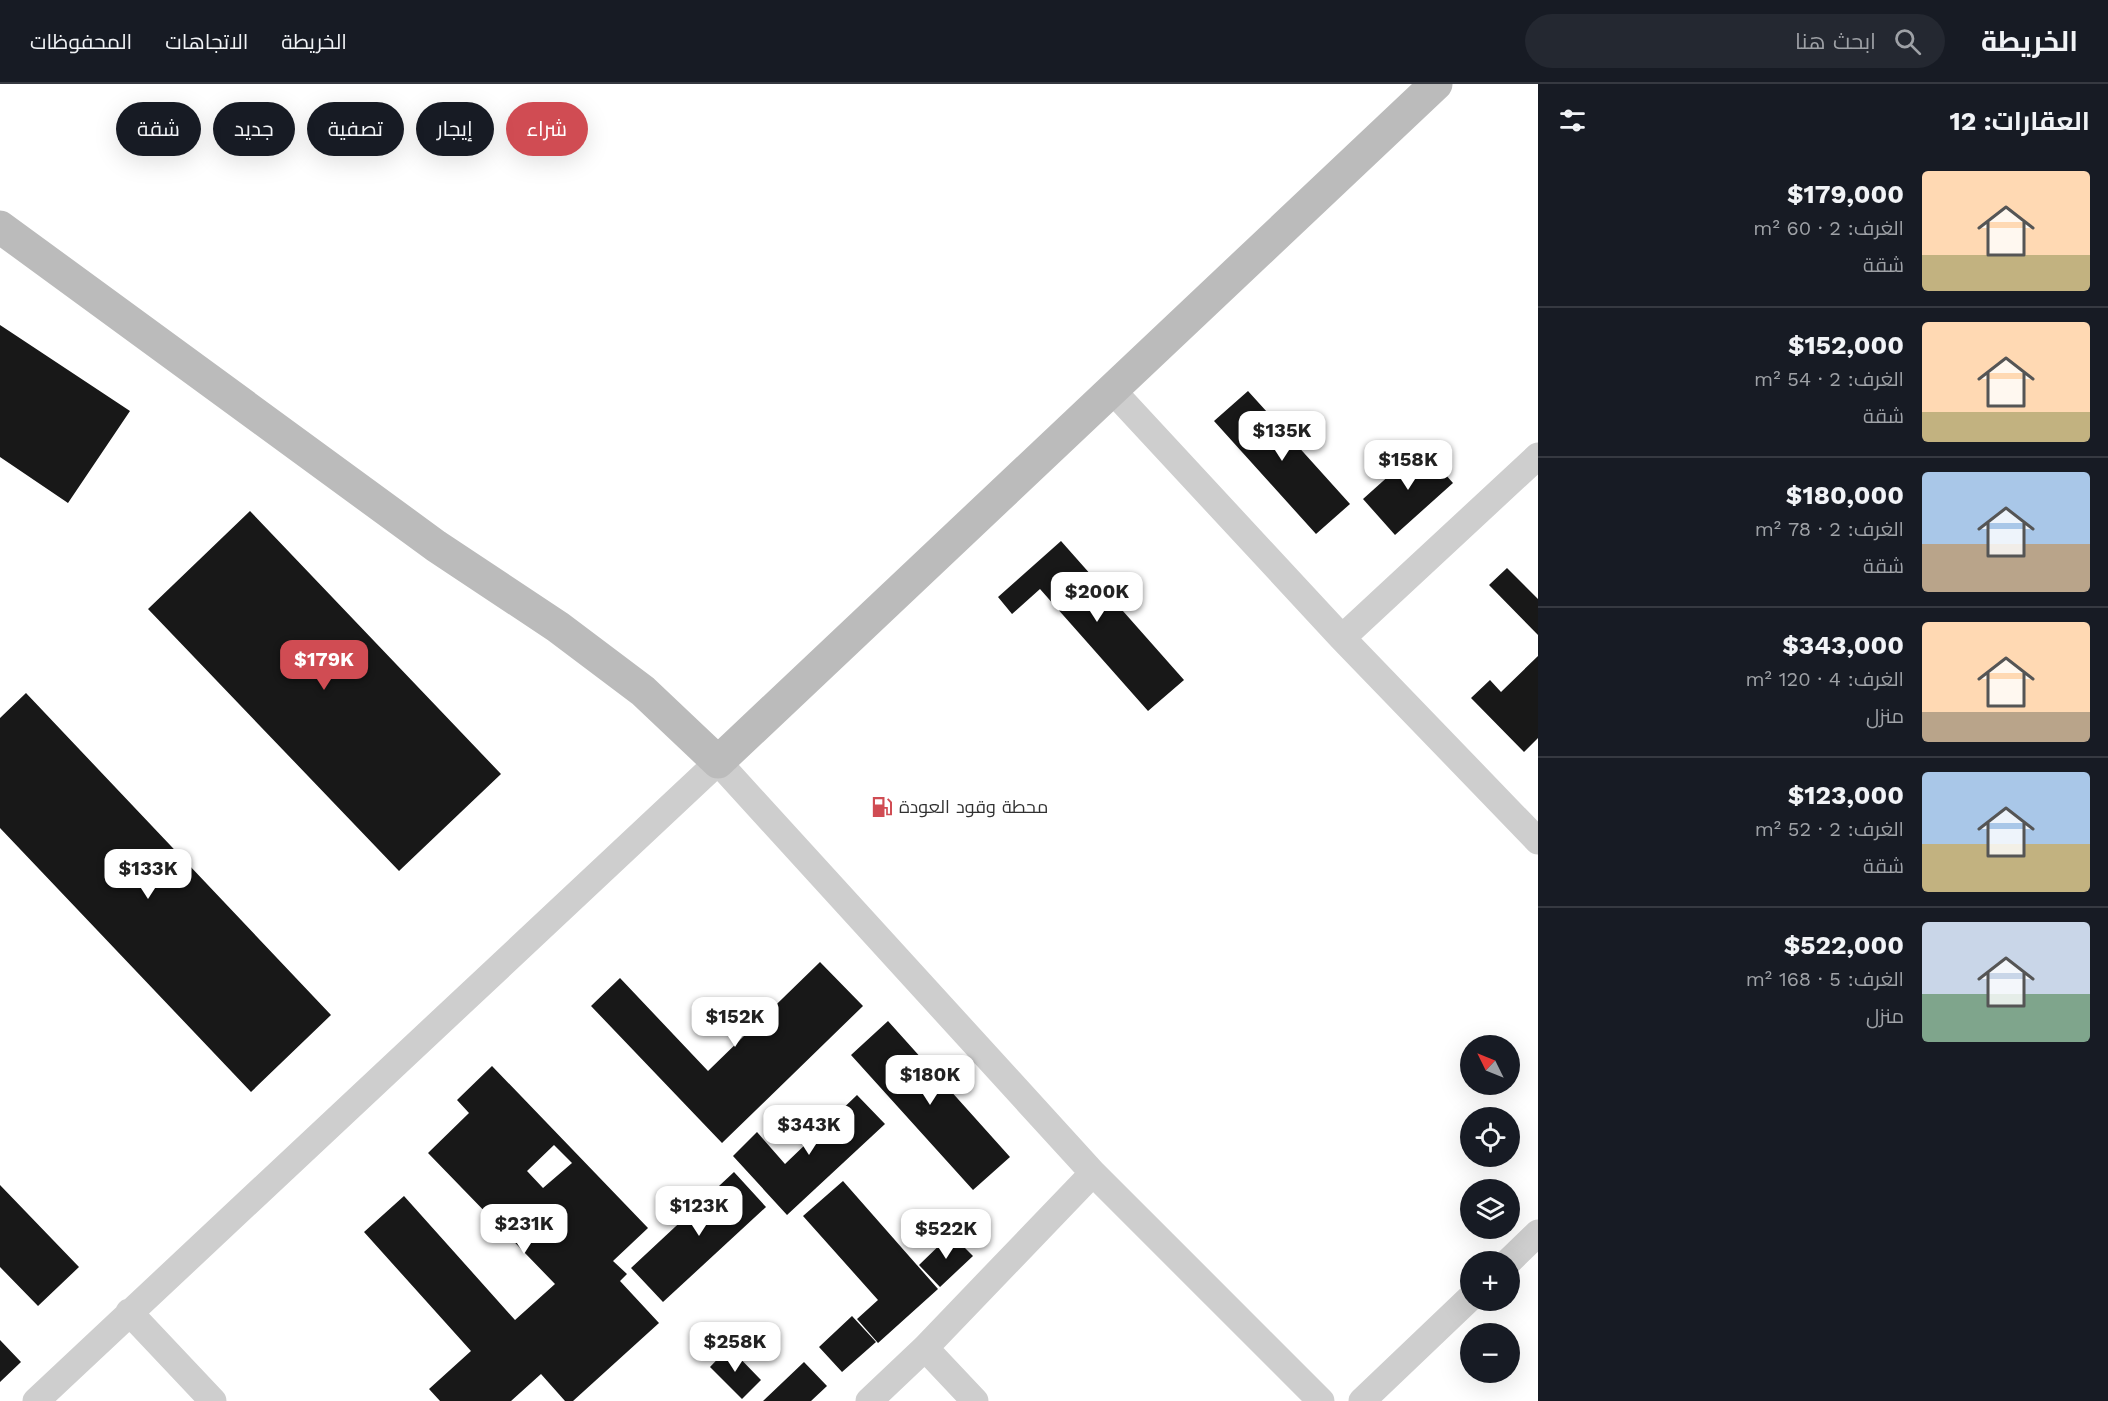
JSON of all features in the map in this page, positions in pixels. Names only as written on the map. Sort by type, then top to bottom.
[{"type":"street","points":[[36,1401],[718,762],[1436,84]]},
{"type":"street","points":[[0,227],[436,546],[558,627],[643,691],[718,762],[1093,1173],[1322,1401]]},
{"type":"street","points":[[1112,390],[1342,639],[1538,841]]},
{"type":"street","points":[[1342,639],[1538,456]]},
{"type":"street","points":[[869,1401],[924,1348],[1093,1173]]},
{"type":"street","points":[[1519,1251],[1538,1233]]},
{"type":"street","points":[[1362,1401],[1460,1308]]},
{"type":"street","points":[[129,1312],[213,1401]]},
{"type":"street","points":[[924,1348],[975,1401]]},
{"type":"building","points":[[0,325],[130,411],[68,503],[0,457]]},
{"type":"building","points":[[1248,391],[1350,504],[1316,534],[1214,421]]},
{"type":"building","points":[[1421,447],[1453,483],[1395,535],[1363,499]]},
{"type":"building","points":[[250,511],[501,774],[399,871],[148,609]]},
{"type":"building","points":[[1061,541],[1184,680],[1148,711],[1040,589],[1012,614],[998,597]]},
{"type":"building","points":[[1507,568],[1538,599],[1538,635],[1489,585]]},
{"type":"building","points":[[1538,656],[1538,738],[1524,752],[1471,698],[1490,680],[1501,692]]},
{"type":"building","points":[[26,693],[331,1015],[251,1092],[0,828],[0,718]]},
{"type":"building","points":[[820,962],[863,1006],[722,1143],[591,1006],[620,978],[708,1071]]},
{"type":"building","points":[[888,1021],[1010,1157],[973,1190],[851,1055]]},
{"type":"building","points":[[492,1066],[648,1228],[613,1261],[627,1274],[620,1281],[659,1323],[573,1401],[565,1401],[541,1374],[511,1401],[440,1401],[429,1389],[471,1351],[364,1232],[404,1196],[515,1320],[555,1284],[428,1153],[469,1113],[457,1100]],"holes":[[[554,1145],[572,1163],[543,1188],[527,1171]]]},
{"type":"building","points":[[857,1095],[885,1124],[787,1215],[733,1156],[757,1132],[785,1164]]},
{"type":"building","points":[[734,1172],[766,1207],[663,1302],[631,1268]]},
{"type":"building","points":[[843,1181],[938,1289],[878,1343],[857,1319],[878,1300],[803,1216]]},
{"type":"building","points":[[0,1185],[79,1267],[38,1306],[0,1267]]},
{"type":"building","points":[[951,1234],[973,1256],[940,1287],[919,1265]]},
{"type":"building","points":[[852,1316],[876,1342],[842,1372],[819,1347]]},
{"type":"building","points":[[0,1340],[21,1362],[0,1382]]},
{"type":"building","points":[[729,1347],[761,1380],[742,1399],[710,1367]]},
{"type":"building","points":[[804,1362],[827,1386],[811,1401],[763,1401]]},
{"type":"place","name":"محطة وقود العودة","points":[[882,807]]}]
